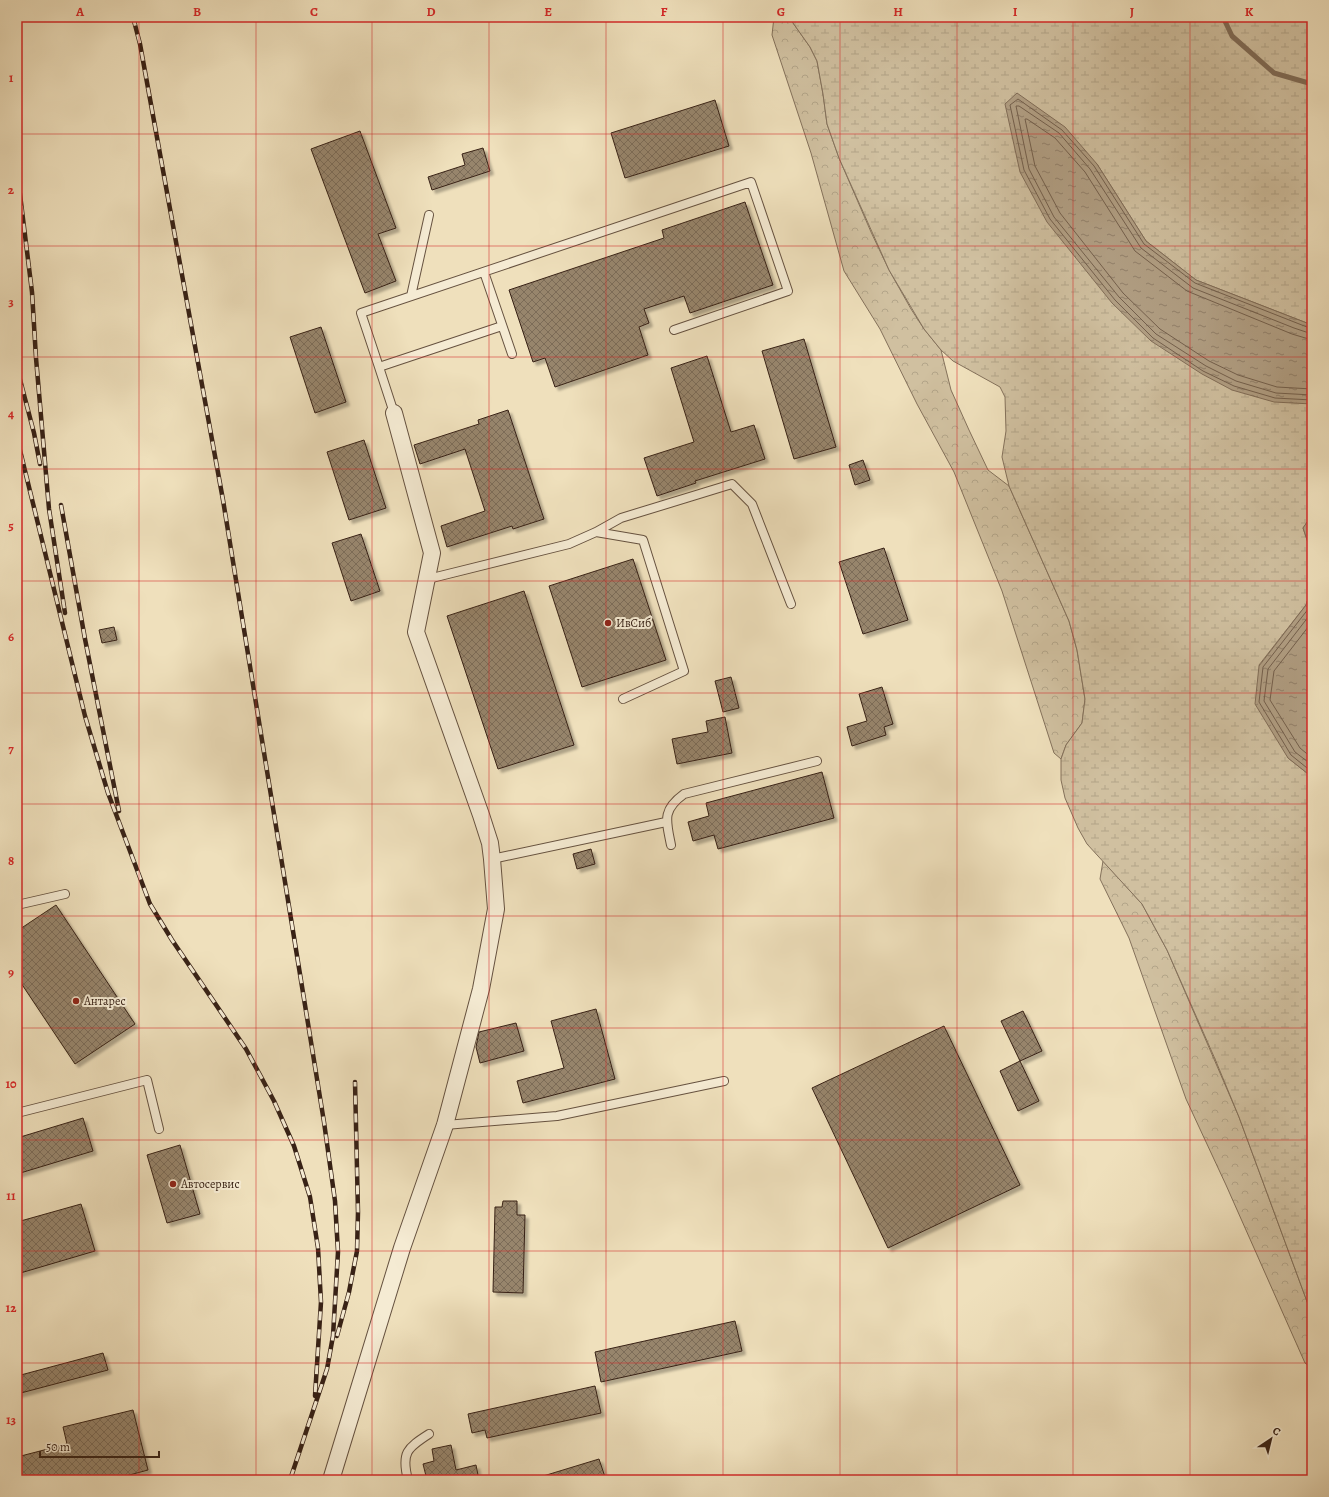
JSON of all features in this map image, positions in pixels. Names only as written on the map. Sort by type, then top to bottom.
[{"type":"street","points":[[330,1480],[402,1248],[445,1126],[481,989],[496,909],[490,844],[416,632],[428,579],[432,553],[394,413]]},
{"type":"lane","points":[[394,413],[360,313],[750,182],[788,292],[674,330]]},
{"type":"lane","points":[[411,296],[429,215]]},
{"type":"lane","points":[[484,272],[512,354]]},
{"type":"lane","points":[[379,367],[502,326]]},
{"type":"lane","points":[[428,579],[569,544],[596,532],[621,518],[732,484],[752,504],[791,604]]},
{"type":"lane","points":[[596,532],[643,540],[684,671],[623,699]]},
{"type":"lane","points":[[671,845],[666,822],[668,812],[674,801],[684,794],[817,761]]},
{"type":"lane","points":[[492,859],[666,822]]},
{"type":"lane","points":[[17,906],[65,894]]},
{"type":"lane","points":[[17,1112],[147,1080],[159,1128]]},
{"type":"lane","points":[[445,1126],[558,1116],[724,1081]]},
{"type":"lane","points":[[408,1480],[406,1471],[406,1453],[414,1444],[429,1434]]},
{"type":"green space","points":[[774,17],[791,17],[793,23],[810,47],[817,61],[827,124],[839,158],[871,232],[889,270],[911,309],[924,329],[941,350],[951,390],[969,430],[988,470],[1009,486],[1069,621],[1077,650],[1085,699],[1082,723],[1066,745],[1061,759],[1054,753],[1002,591],[954,472],[917,404],[880,329],[844,271],[811,153],[772,35]]},
{"type":"green space","points":[[791,17],[1312,17],[1312,325],[1196,280],[1146,241],[1097,164],[1006,104],[1310,404],[1312,404],[1312,515],[1303,528],[1312,554],[1312,587],[1306,605],[1259,665],[1288,758],[1312,777],[1312,1315],[1239,1117],[1167,950],[1142,904],[1087,844],[1078,828],[1065,798],[1061,780],[1061,759],[1066,745],[1082,723],[1085,699],[1077,650],[1069,621],[1009,486],[1002,457],[1006,431],[1005,397],[1000,387],[953,361],[941,350],[924,329],[889,270],[839,158],[827,124],[817,61],[810,47],[793,23]]},
{"type":"green space","points":[[1103,861],[1142,904],[1167,950],[1239,1117],[1312,1315],[1312,1368],[1305,1363],[1186,1099],[1129,938],[1100,879]]},
{"type":"water","points":[[1017,93],[1065,127],[1097,164],[1146,241],[1196,280],[1312,325],[1312,404],[1274,402],[1232,390],[1202,374],[1151,341],[1112,303],[1047,222],[1020,172],[1005,104]]},
{"type":"water","points":[[1312,515],[1312,554],[1303,528]]},
{"type":"water","points":[[1312,587],[1312,777],[1288,758],[1255,704],[1259,666],[1306,605]]},
{"type":"building","points":[[715,100],[729,146],[625,178],[611,133]]},
{"type":"building","points":[[360,131],[396,228],[378,234],[396,281],[365,293],[311,149]]},
{"type":"building","points":[[483,148],[490,171],[432,190],[428,177],[465,165],[462,154]]},
{"type":"building","points":[[745,202],[773,285],[690,313],[684,296],[644,309],[649,323],[639,327],[648,355],[555,387],[545,358],[533,362],[509,290],[664,238],[662,230]]},
{"type":"building","points":[[321,327],[346,402],[315,413],[290,337]]},
{"type":"building","points":[[804,339],[836,447],[794,459],[762,351]]},
{"type":"building","points":[[707,356],[731,432],[754,425],[765,459],[695,481],[696,483],[657,496],[644,458],[694,442],[671,368]]},
{"type":"building","points":[[508,410],[544,519],[513,529],[512,526],[447,547],[441,526],[485,511],[465,449],[420,464],[414,445],[479,424],[478,420]]},
{"type":"building","points":[[364,440],[386,508],[349,520],[327,452]]},
{"type":"building","points":[[863,460],[870,480],[855,485],[849,465]]},
{"type":"building","points":[[361,534],[380,591],[351,601],[332,543]]},
{"type":"building","points":[[884,548],[908,620],[863,634],[839,562]]},
{"type":"building","points":[[633,559],[666,660],[582,687],[549,586]]},
{"type":"building","points":[[524,591],[574,745],[498,769],[447,616]]},
{"type":"building","points":[[114,627],[117,640],[102,643],[99,630]]},
{"type":"building","points":[[731,677],[739,708],[723,712],[715,681]]},
{"type":"building","points":[[882,687],[893,724],[884,727],[886,735],[852,746],[847,727],[867,721],[859,694]]},
{"type":"building","points":[[725,717],[732,753],[677,764],[672,739],[708,732],[706,721]]},
{"type":"building","points":[[822,772],[834,818],[718,849],[714,835],[693,841],[688,822],[709,816],[706,803]]},
{"type":"building","points":[[591,849],[595,864],[577,869],[573,854]]},
{"type":"building","name":"Антарес","points":[[56,905],[135,1024],[75,1064],[17,977],[17,931]]},
{"type":"building","points":[[596,1009],[615,1079],[523,1103],[517,1081],[564,1068],[551,1021]]},
{"type":"building","points":[[1023,1011],[1042,1051],[1020,1061],[1001,1021]]},
{"type":"building","points":[[516,1023],[524,1051],[480,1063],[476,1047],[479,1032]]},
{"type":"building","points":[[944,1026],[1020,1185],[888,1248],[812,1088]]},
{"type":"building","points":[[1020,1061],[1039,1101],[1018,1111],[1000,1071]]},
{"type":"building","points":[[83,1118],[93,1151],[17,1174],[17,1138]]},
{"type":"building","name":"Автосервис","points":[[180,1145],[200,1214],[167,1223],[147,1155]]},
{"type":"building","points":[[503,1201],[517,1201],[517,1215],[525,1215],[523,1293],[493,1292],[495,1207],[502,1207]]},
{"type":"building","points":[[81,1204],[95,1251],[17,1274],[17,1222]]},
{"type":"building","points":[[735,1321],[742,1351],[601,1382],[595,1352]]},
{"type":"building","points":[[103,1353],[108,1370],[17,1394],[17,1376]]},
{"type":"building","points":[[595,1386],[601,1413],[487,1438],[485,1430],[472,1433],[468,1414]]},
{"type":"building","points":[[133,1410],[148,1470],[111,1480],[17,1480],[17,1457],[67,1444],[63,1427]]},
{"type":"building","points":[[451,1445],[456,1470],[476,1465],[479,1480],[427,1480],[423,1464],[434,1461],[432,1449]]},
{"type":"building","points":[[599,1459],[606,1480],[541,1480],[540,1477]]},
{"type":"waterway","points":[[1223,17],[1232,36],[1274,73],[1312,84]]},
{"type":"railway","points":[[133,17],[140,44],[223,500],[324,1122],[335,1201],[338,1252],[333,1336],[327,1369],[290,1480]]},
{"type":"railway","points":[[17,170],[32,292],[49,509],[65,613]]},
{"type":"railway","points":[[17,368],[34,433],[40,464]]},
{"type":"railway","points":[[17,438],[85,716],[108,793],[150,904],[172,940],[246,1049],[274,1101],[294,1146],[310,1197],[318,1248],[321,1302],[315,1396]]},
{"type":"railway","points":[[61,505],[85,639],[119,811]]},
{"type":"railway","points":[[337,1336],[349,1292],[357,1251],[358,1212],[355,1082]]},
{"type":"place","name":"ИвСиб","points":[[608,623]]},
{"type":"place","name":"Антарес","points":[[76,1001]]},
{"type":"place","name":"Автосервис","points":[[173,1184]]}]
